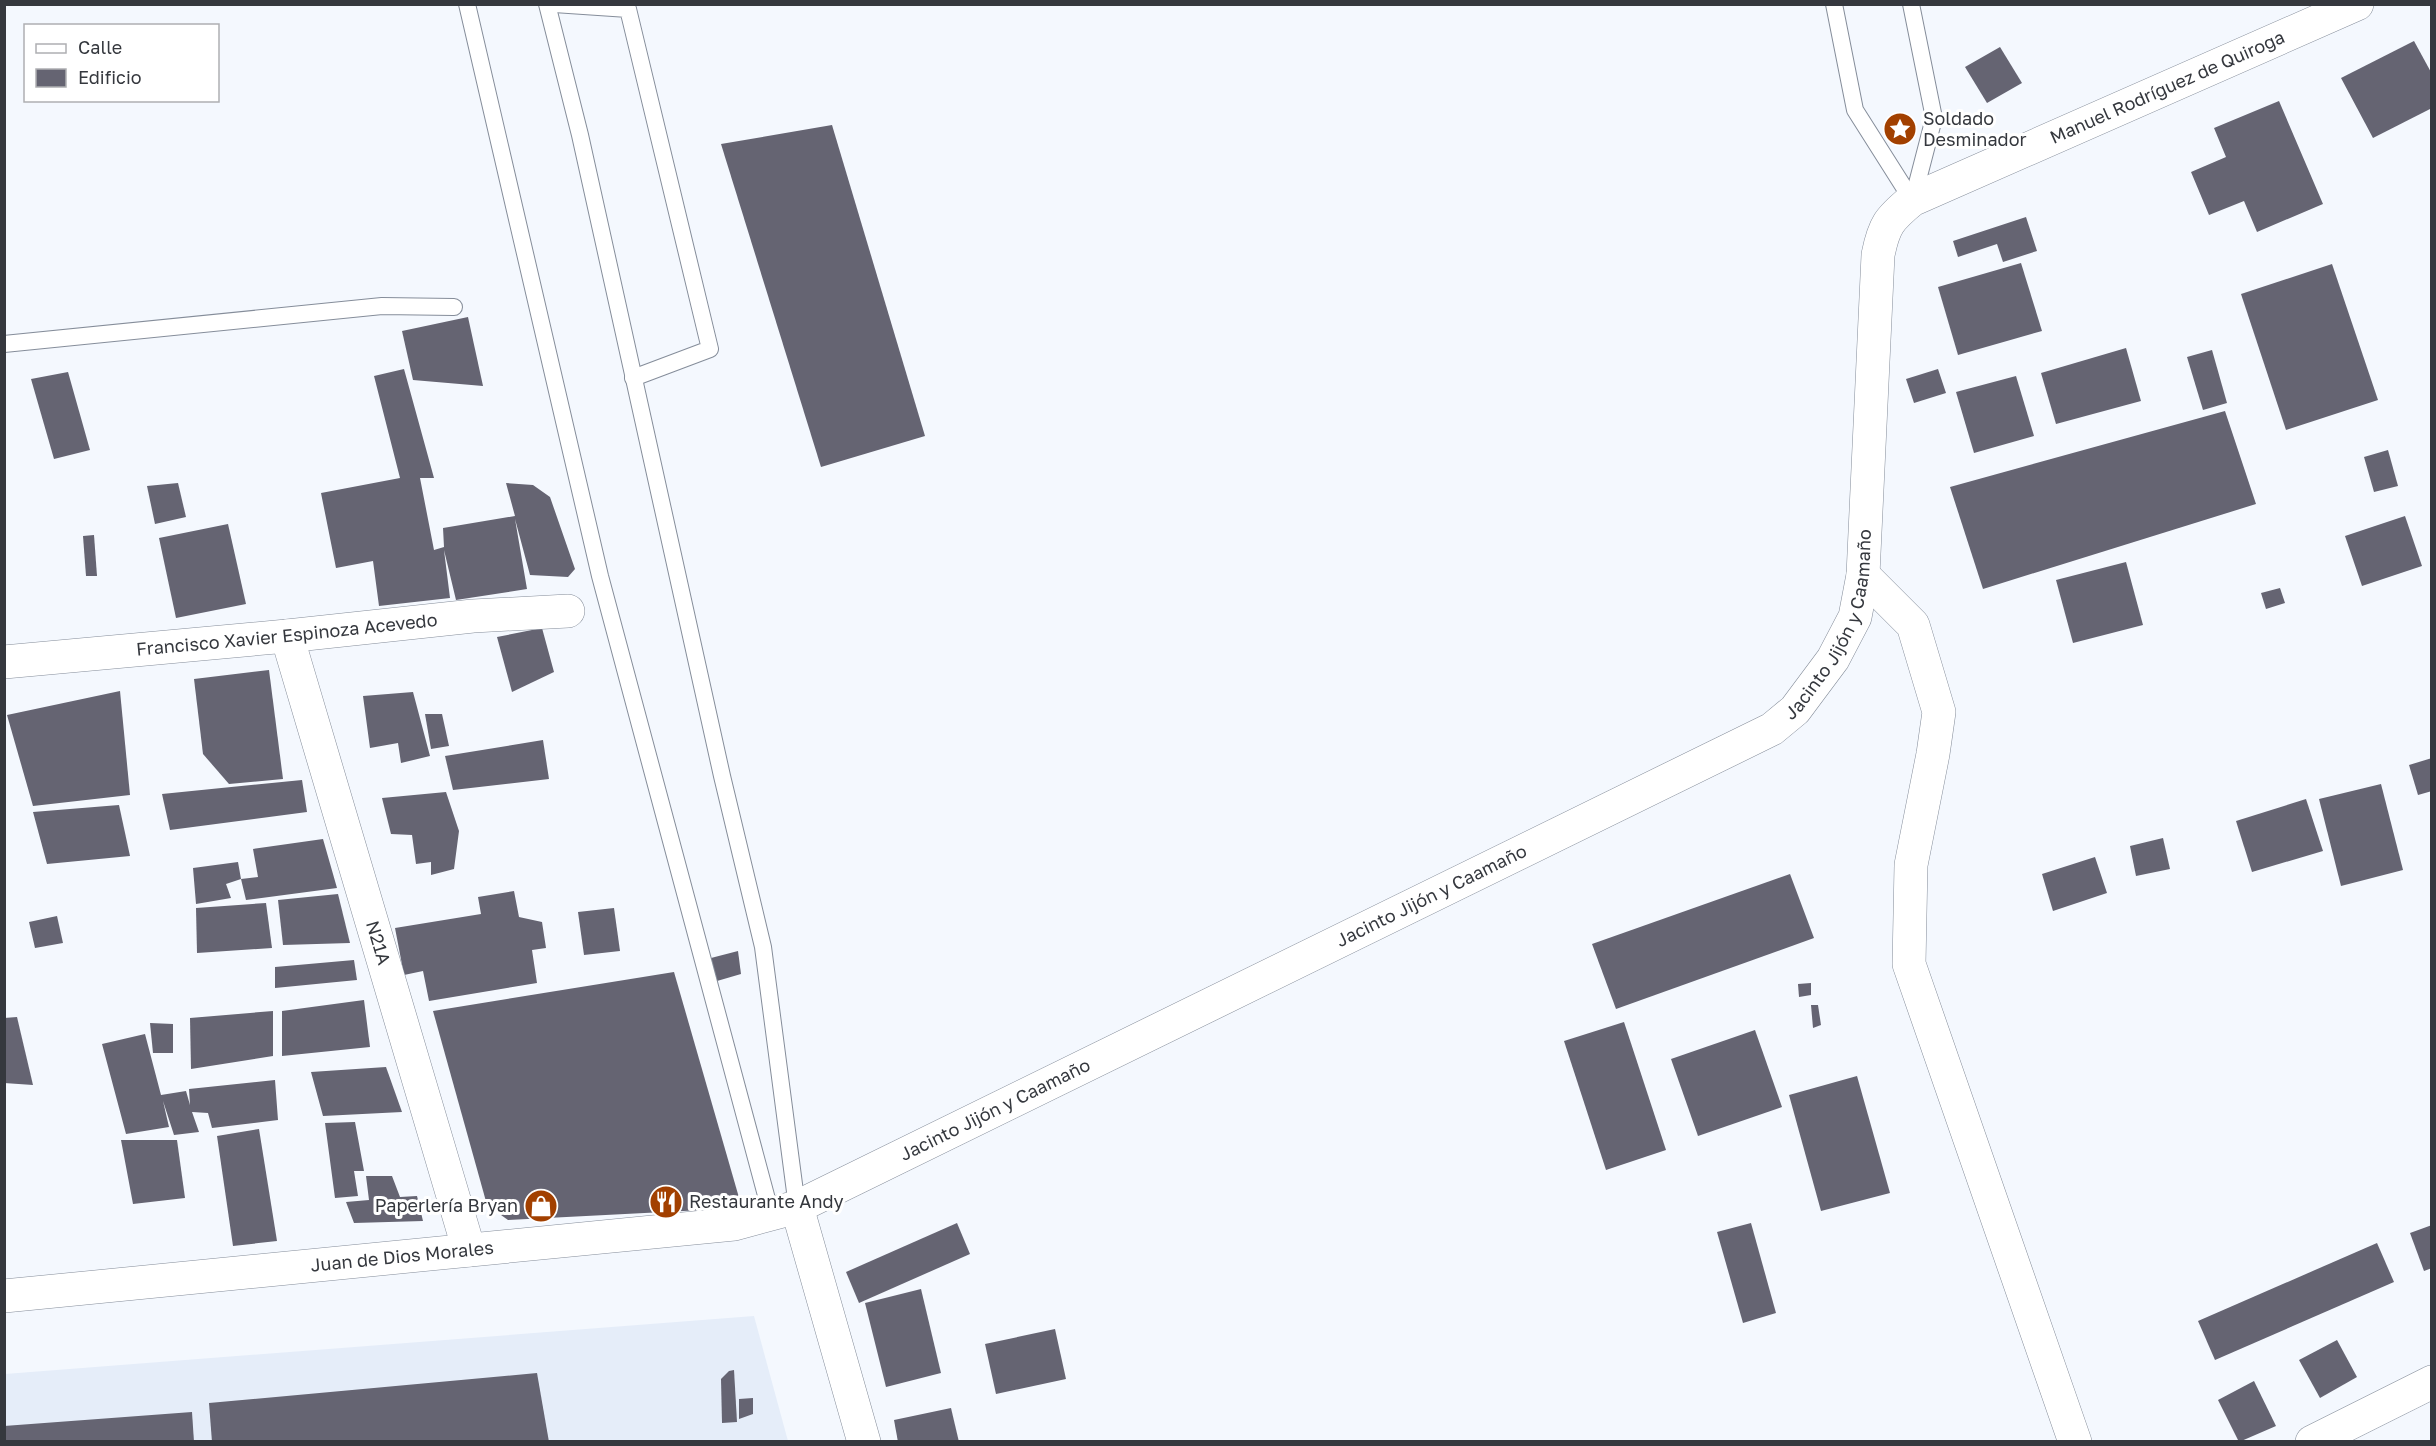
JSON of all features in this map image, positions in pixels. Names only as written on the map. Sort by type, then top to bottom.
[{"type":"street","name":"Manuel Rodríguez de Quiroga","points":[[1912,200],[2357,4]]},
{"type":"street","name":"Jacinto Jijón y Caamaño","points":[[784,1210],[1772,729],[1795,710],[1833,659],[1855,617],[1863,575],[1878,255],[1882,232],[1894,216],[1912,200]]},
{"type":"street","points":[[1863,575],[1913,625],[1939,712],[1934,754],[1911,865],[1909,963],[2075,1442]]},
{"type":"street","name":"Francisco Xavier Espinoza Acevedo","points":[[4,662],[473,616],[568,611]]},
{"type":"street","name":"N21A","points":[[287,636],[469,1250]]},
{"type":"street","name":"Juan de Dios Morales","points":[[4,1296],[734,1224],[784,1210]]},
{"type":"street","points":[[784,1210],[864,1442]]},
{"type":"street","points":[[2312,1442],[2432,1382]]},
{"type":"lane","points":[[467,4],[600,576],[784,1210]]},
{"type":"lane","points":[[547,4],[580,135],[763,947],[784,1210]]},
{"type":"lane","points":[[554,4],[628,9],[710,349],[633,378]]},
{"type":"lane","points":[[1834,4],[1855,110],[1912,200]]},
{"type":"lane","points":[[1911,4],[1934,118],[1912,200]]},
{"type":"lane","points":[[4,344],[382,306],[454,307]]},
{"type":"shaded area","points":[[754,1316],[788,1441],[5,1442],[5,1374]]},
{"type":"building","points":[[2414,41],[2432,74],[2432,108],[2373,138],[2341,78]]},
{"type":"building","points":[[2000,47],[2022,83],[1987,103],[1965,67]]},
{"type":"building","points":[[2279,101],[2323,204],[2257,232],[2244,201],[2209,215],[2191,172],[2226,157],[2214,128]]},
{"type":"building","points":[[832,125],[925,436],[821,467],[721,144]]},
{"type":"building","points":[[2026,217],[2037,251],[2003,262],[1997,244],[1958,257],[1953,241]]},
{"type":"building","points":[[2021,263],[2042,331],[1958,355],[1938,287]]},
{"type":"building","points":[[2332,264],[2378,400],[2286,430],[2241,294]]},
{"type":"building","points":[[468,317],[483,386],[413,380],[402,331]]},
{"type":"building","points":[[2126,348],[2141,401],[2056,424],[2041,373]]},
{"type":"building","points":[[2212,350],[2227,403],[2203,410],[2187,357]]},
{"type":"building","points":[[404,369],[434,478],[420,478],[434,550],[444,547],[443,528],[515,516],[506,483],[533,485],[550,497],[575,569],[568,577],[530,575],[515,519],[527,589],[456,600],[444,550],[450,598],[379,606],[373,561],[336,568],[321,493],[400,478],[374,376]]},
{"type":"building","points":[[1938,369],[1946,393],[1914,403],[1906,379]]},
{"type":"building","points":[[68,372],[90,450],[54,459],[31,379]]},
{"type":"building","points":[[2016,376],[2034,436],[1974,453],[1956,392]]},
{"type":"building","points":[[2225,411],[2256,504],[1983,589],[1950,487]]},
{"type":"building","points":[[2388,450],[2398,486],[2374,492],[2364,457]]},
{"type":"building","points":[[178,483],[186,517],[155,524],[147,486]]},
{"type":"building","points":[[2405,516],[2422,566],[2362,586],[2345,536]]},
{"type":"building","points":[[228,524],[246,604],[176,618],[159,538]]},
{"type":"building","points":[[94,535],[97,576],[86,576],[83,536]]},
{"type":"building","points":[[2126,562],[2143,625],[2073,643],[2056,580]]},
{"type":"building","points":[[2280,588],[2285,603],[2266,609],[2261,593]]},
{"type":"building","points":[[542,628],[554,672],[512,692],[497,637]]},
{"type":"building","points":[[269,670],[283,779],[229,784],[203,754],[194,679]]},
{"type":"building","points":[[120,691],[130,795],[33,806],[7,715]]},
{"type":"building","points":[[413,692],[430,756],[401,763],[398,743],[370,748],[363,696]]},
{"type":"building","points":[[425,714],[442,714],[449,746],[431,749]]},
{"type":"building","points":[[543,740],[549,779],[453,790],[445,756]]},
{"type":"building","points":[[2432,758],[2432,791],[2418,795],[2409,765]]},
{"type":"building","points":[[302,780],[307,812],[170,830],[162,794]]},
{"type":"building","points":[[2381,784],[2403,870],[2341,886],[2319,799]]},
{"type":"building","points":[[446,792],[459,831],[454,869],[431,875],[431,862],[416,864],[412,835],[391,834],[382,798]]},
{"type":"building","points":[[2306,799],[2323,851],[2252,872],[2236,821]]},
{"type":"building","points":[[119,805],[130,856],[47,864],[33,812]]},
{"type":"building","points":[[2163,838],[2170,869],[2136,876],[2130,846]]},
{"type":"building","points":[[323,839],[337,888],[246,900],[241,879],[258,877],[253,849]]},
{"type":"building","points":[[2095,857],[2107,893],[2053,911],[2042,874]]},
{"type":"building","points":[[238,862],[241,879],[226,884],[231,898],[196,904],[193,868]]},
{"type":"building","points":[[1790,874],[1814,938],[1616,1009],[1592,944]]},
{"type":"building","points":[[514,891],[519,917],[542,922],[546,948],[532,950],[537,983],[429,1001],[423,971],[404,975],[395,928],[481,914],[478,897]]},
{"type":"building","points":[[338,894],[350,943],[283,945],[278,900]]},
{"type":"building","points":[[266,903],[272,948],[197,953],[196,908]]},
{"type":"building","points":[[614,908],[620,951],[584,955],[578,912]]},
{"type":"building","points":[[57,916],[63,943],[35,948],[29,922]]},
{"type":"building","points":[[738,951],[741,974],[717,981],[711,958]]},
{"type":"building","points":[[354,960],[357,980],[275,988],[275,967]]},
{"type":"building","points":[[674,972],[742,1208],[508,1220],[487,1205],[433,1011]]},
{"type":"building","points":[[1811,983],[1811,995],[1799,997],[1798,984]]},
{"type":"building","points":[[364,1000],[370,1047],[282,1056],[282,1011]]},
{"type":"building","points":[[1811,1005],[1818,1005],[1821,1025],[1813,1028]]},
{"type":"building","points":[[273,1011],[273,1056],[191,1069],[190,1018]]},
{"type":"building","points":[[17,1017],[33,1085],[4,1083],[4,1018]]},
{"type":"building","points":[[1624,1022],[1666,1150],[1606,1170],[1564,1041]]},
{"type":"building","points":[[150,1023],[173,1024],[173,1053],[153,1053]]},
{"type":"building","points":[[1755,1030],[1782,1107],[1698,1136],[1671,1059]]},
{"type":"building","points":[[145,1034],[161,1095],[186,1091],[190,1105],[189,1089],[275,1080],[278,1120],[212,1128],[208,1113],[192,1112],[199,1132],[174,1135],[163,1101],[169,1127],[126,1134],[102,1044]]},
{"type":"building","points":[[386,1067],[402,1112],[323,1116],[311,1072]]},
{"type":"building","points":[[1857,1076],[1890,1193],[1821,1211],[1789,1095]]},
{"type":"building","points":[[355,1122],[364,1171],[354,1171],[358,1196],[335,1198],[325,1123]]},
{"type":"building","points":[[259,1129],[277,1241],[233,1246],[217,1136]]},
{"type":"building","points":[[121,1140],[177,1140],[185,1198],[133,1204]]},
{"type":"building","points":[[366,1176],[392,1176],[400,1197],[417,1196],[423,1221],[354,1223],[346,1202],[369,1200]]},
{"type":"building","points":[[957,1223],[970,1254],[859,1303],[846,1272]]},
{"type":"building","points":[[1751,1223],[1776,1313],[1743,1323],[1717,1232]]},
{"type":"building","points":[[2432,1225],[2432,1268],[2424,1271],[2410,1233]]},
{"type":"building","points":[[2377,1243],[2394,1282],[2215,1360],[2198,1321]]},
{"type":"building","points":[[921,1289],[941,1373],[886,1387],[865,1303]]},
{"type":"building","points":[[1055,1329],[1066,1379],[996,1394],[985,1344]]},
{"type":"building","points":[[2337,1340],[2357,1377],[2320,1398],[2299,1360]]},
{"type":"building","points":[[734,1370],[737,1422],[722,1423],[721,1379],[729,1371]]},
{"type":"building","points":[[537,1373],[549,1442],[212,1442],[209,1403]]},
{"type":"building","points":[[2254,1381],[2276,1426],[2239,1442],[2218,1400]]},
{"type":"building","points":[[753,1398],[753,1414],[739,1419],[739,1399]]},
{"type":"building","points":[[951,1408],[959,1442],[898,1442],[894,1420]]},
{"type":"building","points":[[192,1412],[194,1442],[4,1442],[4,1426]]},
{"type":"place","name":"Soldado Desminador","points":[[1900,129]]},
{"type":"place","name":"Restaurante Andy","points":[[666,1202]]},
{"type":"place","name":"Paperlería Bryan","points":[[541,1206]]}]
